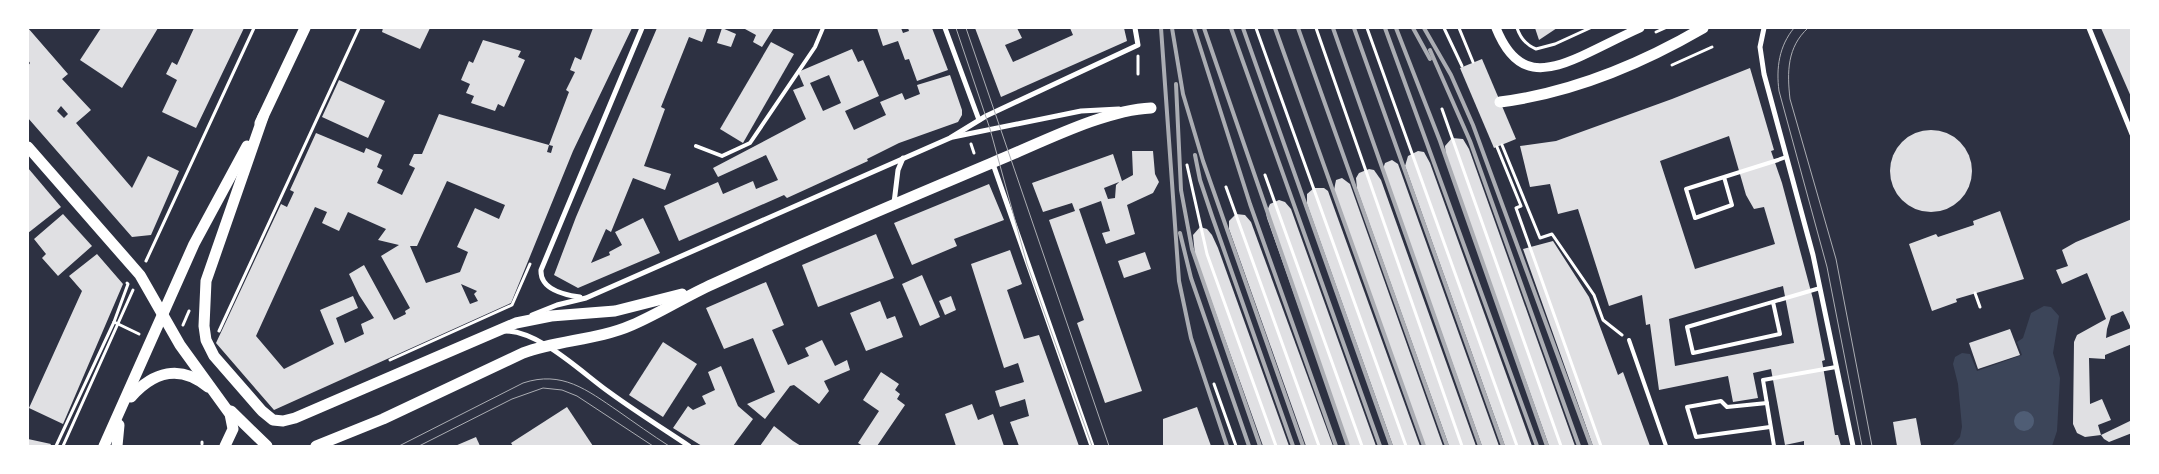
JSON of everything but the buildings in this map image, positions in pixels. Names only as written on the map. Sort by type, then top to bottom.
[{"type":"main road","points":[[104,446],[124,406],[194,244],[263,117],[305,28]]},
{"type":"main road","points":[[1500,102],[1558,92],[1639,59],[1703,28]]},
{"type":"main road","points":[[316,446],[383,419],[544,346],[623,328],[712,284],[894,203],[1103,119],[1148,108]]},
{"type":"main road","points":[[263,117],[206,281],[203,311],[206,340],[214,356],[262,411],[273,420],[286,421],[308,413],[482,336],[516,323],[551,316],[623,310],[712,284]]},
{"type":"main road","points":[[28,147],[140,275],[180,346],[230,414],[233,426],[225,446]]},
{"type":"main road","points":[[117,446],[118,427],[124,406],[148,380],[171,372],[184,374],[212,390],[224,405],[267,446]]},
{"type":"street","points":[[586,298],[566,294],[549,287],[541,279],[541,270],[642,28]]},
{"type":"street","points":[[945,28],[979,120]]},
{"type":"street","points":[[516,323],[557,305],[586,298],[781,213],[903,157],[950,138],[979,120],[1138,45],[1135,28]]},
{"type":"street","points":[[1496,28],[1513,57],[1520,63],[1537,69],[1552,68],[1570,62],[1640,28]]},
{"type":"street","points":[[1764,28],[1760,48],[1764,74],[1820,288],[1853,446]]},
{"type":"street","points":[[2089,28],[2132,134]]},
{"type":"street","points":[[950,138],[1090,109],[1148,108]]},
{"type":"street","points":[[894,203],[898,170],[903,157]]},
{"type":"street","points":[[993,163],[1092,446]]},
{"type":"street","points":[[482,336],[501,331],[516,332],[544,346],[689,446]]},
{"type":"lane","points":[[696,146],[722,156],[750,143],[814,47],[823,28]]},
{"type":"lane","points":[[1724,177],[1732,205],[1695,218],[1686,189],[1786,157]]},
{"type":"lane","points":[[1773,302],[1780,334],[1692,353],[1687,327],[1820,288]]},
{"type":"lane","points":[[1629,340],[1666,446]]},
{"type":"lane","points":[[1774,446],[1763,380],[1836,367]]},
{"type":"lane","points":[[1767,403],[1727,407],[1722,401],[1687,407],[1696,437],[1770,427]]},
{"type":"path","points":[[152,251],[254,28]]},
{"type":"path","points":[[217,334],[359,28]]},
{"type":"path","points":[[1256,28],[1406,446]]},
{"type":"path","points":[[1316,28],[1462,446]]},
{"type":"path","points":[[1367,28],[1516,446]]},
{"type":"path","points":[[1444,28],[1462,64]]},
{"type":"path","points":[[1459,28],[1473,62]]},
{"type":"path","points":[[1517,28],[1519,34],[1529,46],[1536,49],[1555,44],[1590,28]]},
{"type":"path","points":[[1656,32],[1665,28]]},
{"type":"path","points":[[1672,65],[1712,47]]},
{"type":"path","points":[[1138,62],[1138,74]]},
{"type":"path","points":[[1442,109],[1561,446]]},
{"type":"path","points":[[970,142],[974,153]]},
{"type":"path","points":[[1502,145],[1540,238],[1552,234],[1594,295],[1603,320],[1629,340]]},
{"type":"path","points":[[1497,147],[1521,206],[1516,208],[1601,446]]},
{"type":"path","points":[[1187,165],[1207,254],[1276,446]]},
{"type":"path","points":[[1265,176],[1362,446]]},
{"type":"path","points":[[1226,187],[1319,446]]},
{"type":"path","points":[[56,446],[114,322],[128,284]]},
{"type":"path","points":[[63,446],[119,324],[135,284]]},
{"type":"path","points":[[1975,293],[1980,307]]},
{"type":"path","points":[[389,360],[512,305]]},
{"type":"path","points":[[180,330],[190,311]]},
{"type":"path","points":[[114,322],[139,334]]},
{"type":"path","points":[[1214,384],[1236,446]]},
{"type":"shaded area","points":[[2044,306],[2051,307],[2059,316],[2053,353],[2060,378],[2057,431],[2052,446],[1952,446],[1960,437],[1962,427],[1958,384],[1953,364],[1955,357],[1962,353],[1970,354],[1977,371],[2022,355],[2017,342],[2023,338],[2031,313]]},
{"type":"shaded area","points":[[2024,411],[2031,414],[2034,421],[2031,428],[2024,431],[2017,428],[2014,421],[2017,414]]},
{"type":"tram line","points":[[956,28],[990,129],[1027,264],[1092,446]]},
{"type":"tram line","points":[[966,28],[1109,446]]},
{"type":"tram line","points":[[1794,28],[1785,42],[1778,66],[1779,91],[1827,267],[1862,446]]},
{"type":"tram line","points":[[1808,28],[1801,35],[1792,52],[1789,70],[1790,99],[1836,259],[1872,446]]},
{"type":"tram line","points":[[399,446],[523,383],[550,379],[574,384],[585,389],[669,446]]},
{"type":"tram line","points":[[419,446],[512,399],[543,388],[562,390],[577,396],[653,446]]},
{"type":"railway","points":[[1161,28],[1179,281],[1191,338],[1227,446]]},
{"type":"railway","points":[[1172,28],[1183,94],[1203,161],[1303,446]]},
{"type":"railway","points":[[1194,28],[1250,204],[1336,446]]},
{"type":"railway","points":[[1204,28],[1348,446]]},
{"type":"railway","points":[[1231,28],[1380,446]]},
{"type":"railway","points":[[1243,28],[1391,446]]},
{"type":"railway","points":[[1275,28],[1424,446]]},
{"type":"railway","points":[[1298,28],[1447,446]]},
{"type":"railway","points":[[1333,28],[1480,446]]},
{"type":"railway","points":[[1354,28],[1503,446]]},
{"type":"railway","points":[[1385,28],[1537,446]]},
{"type":"railway","points":[[1396,28],[1440,141],[1547,446]]},
{"type":"railway","points":[[1413,28],[1430,59]]},
{"type":"railway","points":[[1424,28],[1451,75],[1473,125],[1591,446]]},
{"type":"railway","points":[[1430,50],[1470,141],[1579,446]]},
{"type":"railway","points":[[1176,84],[1181,190],[1192,249],[1260,446]]},
{"type":"railway","points":[[1195,155],[1200,180],[1212,216],[1293,446]]},
{"type":"railway","points":[[1180,233],[1191,278],[1249,446]]}]
